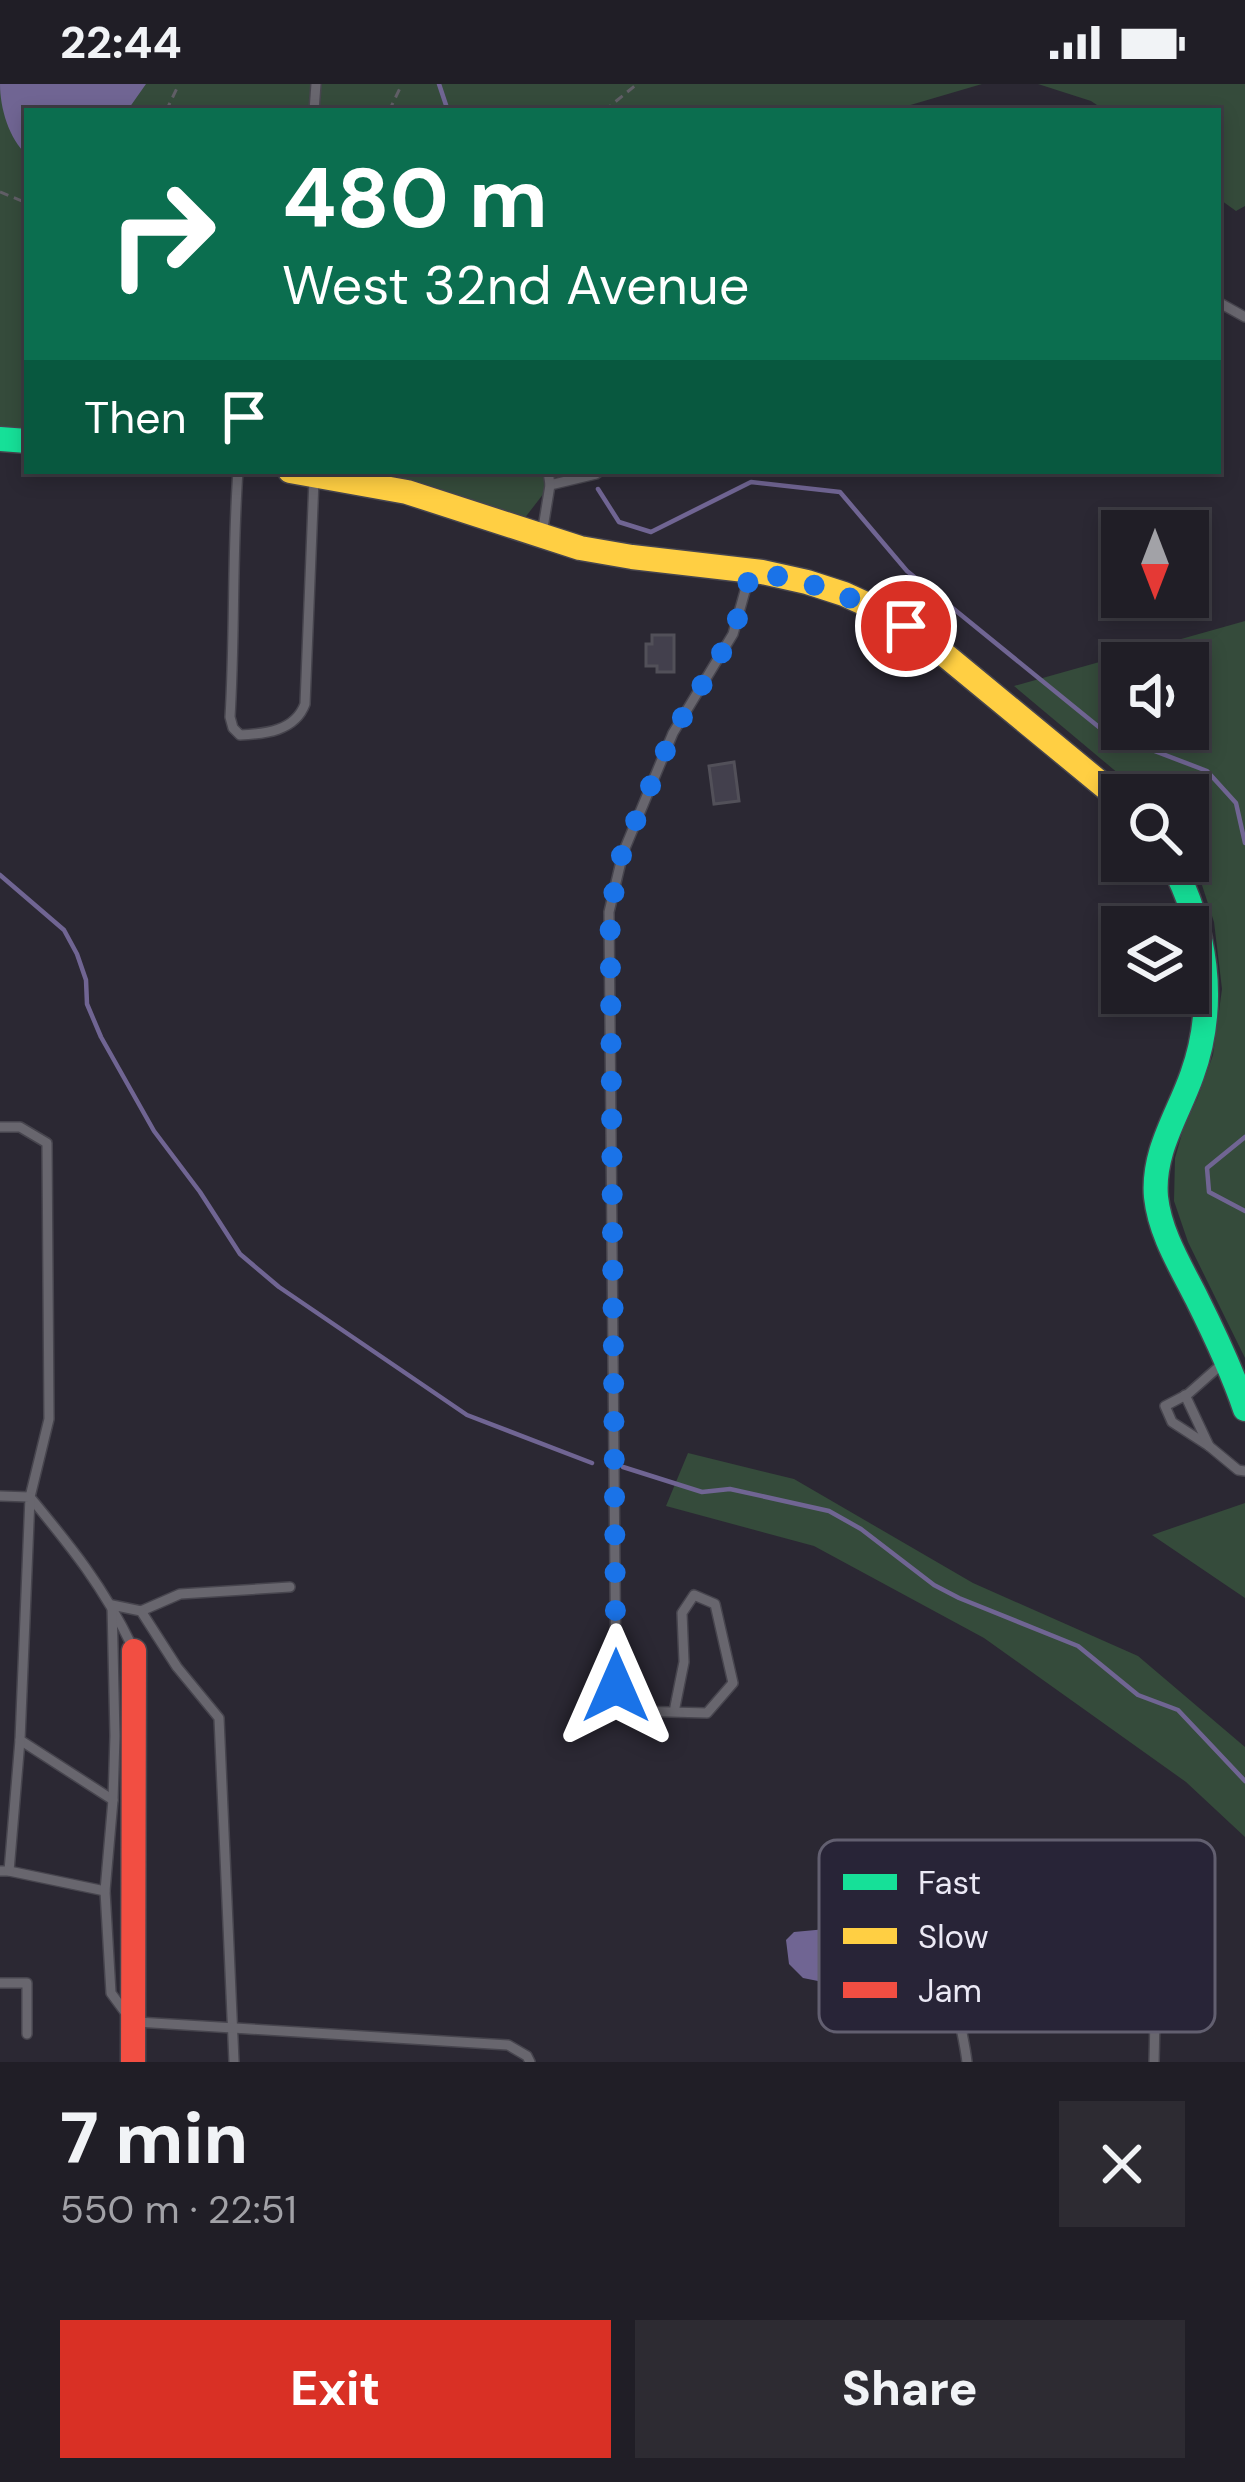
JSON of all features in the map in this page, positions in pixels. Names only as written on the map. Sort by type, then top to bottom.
[{"type":"street","points":[[308,474],[403,491],[541,539],[631,559],[751,572],[838,591],[906,626],[1101,784]]},
{"type":"street","points":[[1180,882],[1200,944],[1205,1025],[1192,1074],[1164,1143],[1155,1192],[1160,1221],[1227,1360],[1245,1409]]},
{"type":"street","points":[[133,2062],[134,1651]]},
{"type":"lane","points":[[238,474],[230,717],[240,735],[285,728],[300,717],[305,704],[302,474]]},
{"type":"lane","points":[[541,539],[548,474]]},
{"type":"lane","points":[[550,484],[594,474]]},
{"type":"lane","points":[[674,1712],[684,1662],[682,1613],[694,1595],[715,1604],[733,1683],[707,1713],[634,1712],[616,1686],[610,912],[622,853],[673,733],[733,634],[751,572]]},
{"type":"lane","points":[[0,1127],[20,1127],[47,1143],[49,1419],[29,1497],[20,1740],[4,1871],[105,1892]]},
{"type":"lane","points":[[1227,1360],[1185,1396],[1165,1406],[1172,1423],[1245,1471]]},
{"type":"lane","points":[[1185,1396],[1210,1445]]},
{"type":"lane","points":[[0,1496],[29,1497],[85,1563],[134,1651]]},
{"type":"lane","points":[[112,1605],[141,1611],[180,1594],[290,1588]]},
{"type":"lane","points":[[112,1605],[115,1736],[105,1892],[111,1993],[132,2021],[508,2045],[530,2062]]},
{"type":"lane","points":[[141,1611],[219,1718],[234,2062]]},
{"type":"lane","points":[[20,1740],[113,1800]]},
{"type":"lane","points":[[0,1983],[27,1983],[27,2034]]},
{"type":"lane","points":[[962,2032],[967,2062]]},
{"type":"lane","points":[[1153,2032],[1154,2062]]},
{"type":"path","points":[[608,108],[638,84]]},
{"type":"green space","points":[[0,84],[982,84],[900,108],[24,108],[24,435],[0,431]]},
{"type":"green space","points":[[1038,84],[1245,84],[1245,206],[1236,211],[1221,200],[1221,108],[1102,108]]},
{"type":"green space","points":[[298,474],[559,474],[517,528]]},
{"type":"green space","points":[[1245,621],[1245,1358],[1188,1242],[1174,1201],[1175,1158],[1213,1055],[1222,989],[1214,922],[1201,882],[1209,882],[1209,774],[1119,774],[1014,686],[1101,662],[1101,750],[1209,750],[1209,642],[1170,642]]},
{"type":"green space","points":[[688,1453],[794,1479],[973,1583],[1138,1656],[1245,1747],[1245,1837],[1186,1782],[984,1638],[814,1546],[666,1506]]},
{"type":"green space","points":[[1245,1503],[1245,1598],[1152,1535]]},
{"type":"shaded area","points":[[0,84],[146,84],[129,108],[24,108],[24,152],[15,141]]},
{"type":"shaded area","points":[[819,1930],[819,1981],[803,1978],[789,1964],[786,1940],[794,1932]]},
{"type":"building","points":[[652,635],[674,635],[674,672],[646,666],[646,644],[652,644]]},
{"type":"building","points":[[734,762],[739,801],[714,804],[709,766]]},
{"type":"waterway","points":[[439,84],[447,108]]},
{"type":"waterway","points":[[598,489],[619,522],[651,532],[751,482],[840,492],[907,571],[1105,732],[1207,771],[1236,803],[1245,843]]},
{"type":"waterway","points":[[0,875],[64,930],[86,980],[87,1004],[101,1037],[154,1131],[240,1254],[279,1287],[467,1415],[592,1463]]},
{"type":"waterway","points":[[1245,1137],[1207,1168],[1209,1192],[1245,1211]]},
{"type":"waterway","points":[[623,1467],[702,1492],[730,1489],[829,1511],[861,1529],[934,1585],[1078,1646],[1138,1695],[1178,1710],[1245,1781]]},
{"type":"traffic: fast","points":[[0,439],[24,441]]},
{"type":"traffic: fast","points":[[1181,882],[1200,939],[1205,1020],[1192,1075],[1162,1149],[1156,1197],[1167,1237],[1245,1409]]},
{"type":"traffic: slow","points":[[307,474],[407,492],[580,548],[762,572],[844,594],[928,641],[1101,784]]},
{"type":"traffic: jam","points":[[133,2062],[134,1651]]},
{"type":"route","points":[[616,1686],[610,912],[622,853],[673,733],[733,634],[751,572],[838,591],[906,626]]}]
